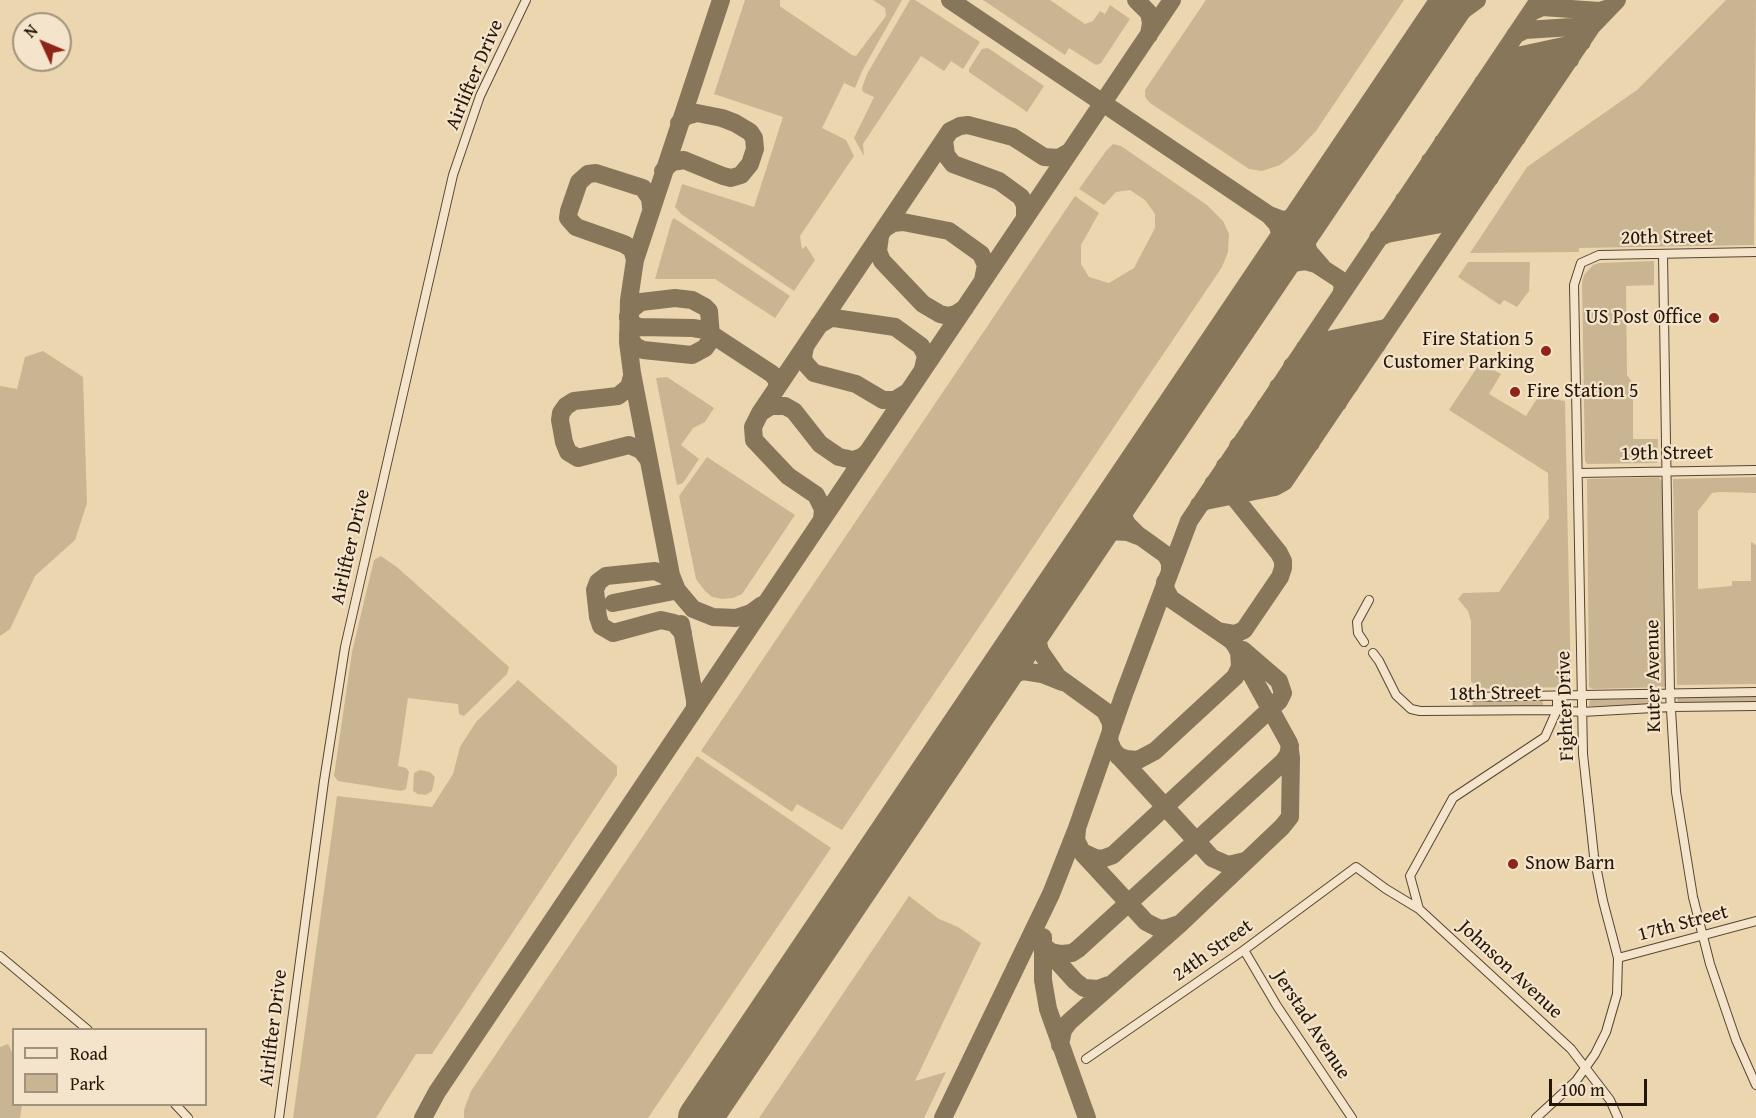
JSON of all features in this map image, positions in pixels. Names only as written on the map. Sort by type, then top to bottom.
[{"type":"street","name":"Airlifter Drive","points":[[279,1118],[324,781],[345,647],[453,175],[486,81],[526,0]]},
{"type":"street","name":"20th Street","points":[[1581,263],[1599,255],[1756,252]]},
{"type":"street","name":"Kuter Avenue","points":[[1663,254],[1670,693],[1676,792],[1693,897],[1702,935],[1724,1006],[1756,1085]]},
{"type":"street","name":"Fighter Drive","points":[[1536,1118],[1563,1095],[1585,1069],[1606,1032],[1617,994],[1618,958],[1594,856],[1586,786],[1581,695],[1579,472],[1574,285],[1581,263]]},
{"type":"street","name":"19th Street","points":[[1579,472],[1756,470]]},
{"type":"street","points":[[1364,642],[1358,633],[1358,622],[1369,600]]},
{"type":"street","name":"18th Street","points":[[1373,653],[1396,695],[1411,709],[1430,712],[1557,710],[1582,712],[1671,707],[1756,706]]},
{"type":"street","name":"18th Street","points":[[1468,697],[1756,692]]},
{"type":"street","points":[[1419,909],[1410,876],[1454,798],[1545,737],[1557,710],[1557,696]]},
{"type":"street","name":"Johnson Avenue","points":[[1356,867],[1419,909],[1571,1049],[1610,1100],[1618,1118]]},
{"type":"street","name":"24th Street","points":[[1086,1059],[1244,950],[1356,867]]},
{"type":"street","name":"17th Street","points":[[1618,958],[1756,921]]},
{"type":"street","name":"Jerstad Avenue","points":[[1244,950],[1277,1006],[1352,1118]]},
{"type":"street","points":[[0,956],[87,1028]]},
{"type":"street","points":[[178,1106],[188,1118]]},
{"type":"green space","points":[[745,0],[780,0],[780,6],[784,9],[856,56],[886,16],[885,8],[873,0],[902,0],[862,71],[855,88],[844,83],[822,128],[846,140],[854,156],[800,236],[802,249],[806,246],[815,260],[794,291],[681,214],[675,207],[682,184],[754,207],[783,117],[714,94]]},
{"type":"green space","points":[[910,0],[915,0],[980,42],[963,69],[951,61],[944,71],[921,56],[863,144],[864,156],[854,138],[874,97],[863,92],[862,88],[867,74]]},
{"type":"green space","points":[[983,0],[1050,0],[1085,24],[1093,21],[1100,11],[1105,14],[1110,5],[1130,19],[1101,63],[1096,65],[1069,48],[1065,55]]},
{"type":"green space","points":[[1206,0],[1404,0],[1316,131],[1280,165],[1262,171],[1249,169],[1150,103],[1145,97],[1145,90]]},
{"type":"green space","points":[[1726,0],[1756,0],[1754,245],[1579,248],[1579,252],[1470,253],[1527,167],[1637,90]]},
{"type":"green space","points":[[988,48],[1044,86],[1027,112],[969,72],[982,49]]},
{"type":"green space","points":[[1113,144],[1121,146],[1207,205],[1223,221],[1229,234],[1228,252],[1222,267],[842,830],[797,804],[792,812],[701,751],[1075,196],[1099,213],[1081,245],[1081,264],[1089,277],[1109,283],[1134,268],[1155,228],[1155,214],[1145,200],[1130,190],[1116,192],[1104,205],[1079,189]]},
{"type":"green space","points":[[674,218],[790,296],[775,318],[715,279],[655,279]]},
{"type":"green space","points":[[1654,261],[1654,285],[1626,286],[1627,375],[1633,384],[1633,439],[1658,439],[1657,463],[1587,464],[1585,461],[1582,283],[1584,275],[1593,265],[1599,263]]},
{"type":"green space","points":[[1468,262],[1530,262],[1529,291],[1517,307],[1504,300],[1500,305],[1458,277]]},
{"type":"green space","points":[[43,351],[83,377],[87,503],[75,540],[35,576],[10,629],[0,636],[0,386],[17,389],[25,357]]},
{"type":"green space","points":[[1480,363],[1501,374],[1489,394],[1526,416],[1538,397],[1565,401],[1571,687],[1477,689],[1471,681],[1471,621],[1468,611],[1458,599],[1463,593],[1499,592],[1549,518],[1548,473],[1449,410]]},
{"type":"green space","points":[[667,377],[714,408],[705,422],[693,428],[681,445],[699,459],[683,483],[677,485],[656,378]]},
{"type":"green space","points":[[707,457],[795,515],[742,594],[733,598],[712,597],[696,579],[679,496]]},
{"type":"green space","points":[[1659,477],[1662,482],[1665,687],[1593,689],[1589,687],[1587,479]]},
{"type":"green space","points":[[1756,477],[1756,493],[1712,493],[1698,511],[1698,589],[1732,586],[1732,581],[1751,581],[1751,542],[1756,545],[1756,684],[1677,685],[1673,479]]},
{"type":"green space","points":[[381,556],[398,568],[509,667],[507,674],[464,716],[459,714],[458,704],[408,698],[398,766],[406,768],[409,772],[406,789],[401,791],[338,781],[334,776],[352,652],[374,560]]},
{"type":"green space","points":[[518,680],[617,766],[617,775],[432,1054],[416,1054],[376,1118],[293,1118],[337,796],[432,807],[453,774],[460,747],[476,722]]},
{"type":"green space","points":[[1756,694],[1756,702],[1678,704],[1677,695]]},
{"type":"green space","points":[[1662,696],[1662,705],[1589,706],[1590,698]]},
{"type":"green space","points":[[1543,698],[1543,707],[1475,708],[1472,704],[1476,699]]},
{"type":"green space","points":[[697,756],[831,848],[648,1118],[464,1118],[464,1110],[471,1091]]},
{"type":"green space","points":[[420,770],[430,772],[435,777],[432,791],[426,795],[413,791],[414,773]]},
{"type":"green space","points":[[909,896],[939,919],[958,927],[981,943],[915,1081],[946,1072],[924,1118],[759,1118]]},
{"type":"green space","points":[[8,1044],[12,1052],[12,1106],[22,1106],[20,1118],[0,1118],[0,1047]]},
{"type":"taxiway","points":[[721,0],[635,260],[629,300],[628,342],[671,575],[677,590],[693,609],[713,617],[736,618],[751,613],[762,605]]},
{"type":"taxiway","points":[[950,0],[1269,215],[1282,220],[1297,218],[1306,213],[1319,200]]},
{"type":"taxiway","points":[[1136,0],[1149,13],[1151,23],[1149,35]]},
{"type":"taxiway","points":[[423,1118],[437,1092],[1172,0]]},
{"type":"taxiway","points":[[1429,38],[1477,0]]},
{"type":"taxiway","points":[[943,1118],[1051,894],[1189,521],[1539,0]]},
{"type":"taxiway","points":[[1199,505],[1205,501],[1275,487],[1284,482],[1592,26],[1617,0]]},
{"type":"taxiway","points":[[1531,12],[1542,7],[1600,11],[1609,8]]},
{"type":"taxiway","points":[[1515,35],[1525,30],[1588,26],[1595,22]]},
{"type":"taxiway","points":[[1497,63],[1503,59],[1582,42]]},
{"type":"taxiway","points":[[1483,83],[1491,78],[1570,60]]},
{"type":"taxiway","points":[[1470,103],[1476,98],[1550,83],[1556,79]]},
{"type":"taxiway","points":[[1457,122],[1464,117],[1537,103],[1543,99]]},
{"type":"taxiway","points":[[663,171],[672,162],[684,160],[731,178],[741,175],[750,164],[755,149],[754,138],[750,132],[735,123],[697,113],[686,116],[679,123]]},
{"type":"taxiway","points":[[1443,142],[1452,137],[1522,123],[1530,118]]},
{"type":"taxiway","points":[[822,519],[823,509],[816,495],[788,476],[754,440],[753,427],[760,413],[950,131],[968,125],[1013,137],[1044,157],[1059,158],[1069,152]]},
{"type":"taxiway","points":[[1430,161],[1437,157],[1510,142],[1517,138]]},
{"type":"taxiway","points":[[944,140],[946,155],[953,164],[999,181],[1021,197],[1025,205],[1025,219]]},
{"type":"taxiway","points":[[1418,180],[1497,162],[1503,158]]},
{"type":"taxiway","points":[[635,260],[632,249],[624,244],[576,227],[568,218],[569,211],[579,182],[588,174],[596,173],[643,188],[650,198],[651,207]]},
{"type":"taxiway","points":[[1404,200],[1411,196],[1483,182],[1490,178]]},
{"type":"taxiway","points":[[1392,219],[1400,215],[1469,202],[1477,196]]},
{"type":"taxiway","points":[[1314,207],[1306,228],[1305,240],[1309,252],[1322,267]]},
{"type":"taxiway","points":[[1269,215],[1277,224],[1282,237],[1282,248],[1276,264]]},
{"type":"taxiway","points":[[1378,238],[1387,234],[1457,221],[1463,216]]},
{"type":"taxiway","points":[[885,228],[893,223],[903,222],[949,231],[981,254],[986,265],[983,280]]},
{"type":"taxiway","points":[[880,236],[878,251],[882,261],[923,304],[948,316],[965,308]]},
{"type":"taxiway","points":[[1266,279],[1286,264],[1305,261],[1316,264],[1339,279],[1343,285],[1342,291]]},
{"type":"taxiway","points":[[628,318],[632,309],[641,302],[675,298],[692,300],[709,311],[711,336],[705,348],[692,355],[643,350],[635,346],[628,335]]},
{"type":"taxiway","points":[[628,316],[633,324],[639,327],[705,330],[772,374],[777,380],[777,387]]},
{"type":"taxiway","points":[[819,325],[834,318],[895,327],[921,346],[926,356],[923,369]]},
{"type":"taxiway","points":[[1305,348],[1313,343],[1386,328],[1390,325]]},
{"type":"taxiway","points":[[1292,366],[1298,362],[1377,345]]},
{"type":"taxiway","points":[[805,347],[803,357],[805,363],[814,373],[856,384],[883,400],[895,400],[908,392]]},
{"type":"taxiway","points":[[1278,387],[1284,383],[1358,368],[1363,365]]},
{"type":"taxiway","points":[[632,376],[629,387],[618,396],[574,401],[566,406],[561,413],[560,420],[564,442],[568,452],[578,458],[629,445],[641,450],[648,459]]},
{"type":"taxiway","points":[[1265,407],[1271,403],[1350,385]]},
{"type":"taxiway","points":[[1252,426],[1259,421],[1326,408],[1338,403]]},
{"type":"taxiway","points":[[760,413],[771,406],[785,406],[794,411],[820,444],[839,457],[853,460],[868,452]]},
{"type":"taxiway","points":[[1238,446],[1245,441],[1315,427],[1324,422]]},
{"type":"taxiway","points":[[1225,466],[1231,461],[1302,447],[1311,443]]},
{"type":"taxiway","points":[[1213,484],[1217,481],[1297,463]]},
{"type":"taxiway","points":[[1218,631],[1235,634],[1244,630],[1280,577],[1283,568],[1283,561],[1279,553],[1226,487]]},
{"type":"taxiway","points":[[1124,489],[1121,506],[1123,516],[1127,524],[1139,536]]},
{"type":"taxiway","points":[[1084,549],[1109,531],[1128,532],[1141,537],[1166,555],[1170,563],[1170,570]]},
{"type":"taxiway","points":[[673,584],[666,576],[655,571],[606,576],[598,582],[595,590],[598,617],[601,626],[613,633],[661,620],[674,623],[683,633]]},
{"type":"taxiway","points":[[1060,1045],[1063,1030],[1069,1022],[1180,924],[1290,817],[1289,743],[1235,645],[1171,599],[1165,582]]},
{"type":"taxiway","points":[[613,603],[674,591]]},
{"type":"taxiway","points":[[1040,614],[1035,631],[1040,651],[1058,677],[1105,711],[1111,723],[1111,731]]},
{"type":"taxiway","points":[[681,624],[695,708]]},
{"type":"taxiway","points":[[1077,830],[1076,840],[1082,852],[1102,859],[1113,855],[1279,701],[1283,693],[1279,681],[1243,650]]},
{"type":"taxiway","points":[[1118,756],[1138,760],[1155,751],[1235,677],[1240,667],[1239,651]]},
{"type":"taxiway","points":[[989,689],[1006,677],[1023,671],[1042,674],[1062,682]]},
{"type":"taxiway","points":[[1110,734],[1109,740],[1113,750],[1212,858],[1228,865],[1245,861]]},
{"type":"taxiway","points":[[1046,948],[1051,952],[1061,954],[1072,953],[1078,949],[1283,762],[1290,746]]},
{"type":"taxiway","points":[[1083,854],[1146,922],[1160,929],[1179,924]]},
{"type":"taxiway","points":[[1043,937],[1043,980],[1048,1009],[1087,1118]]},
{"type":"taxiway","points":[[1046,949],[1084,988],[1098,989],[1109,985]]},
{"type":"runway","points":[[700,1118],[1454,0]]},
{"type":"place","name":"US Post Office","points":[[1714,318]]},
{"type":"place","name":"Fire Station 5 Customer Parking","points":[[1546,351]]},
{"type":"place","name":"Fire Station 5","points":[[1515,392]]},
{"type":"place","name":"Snow Barn","points":[[1513,864]]}]
